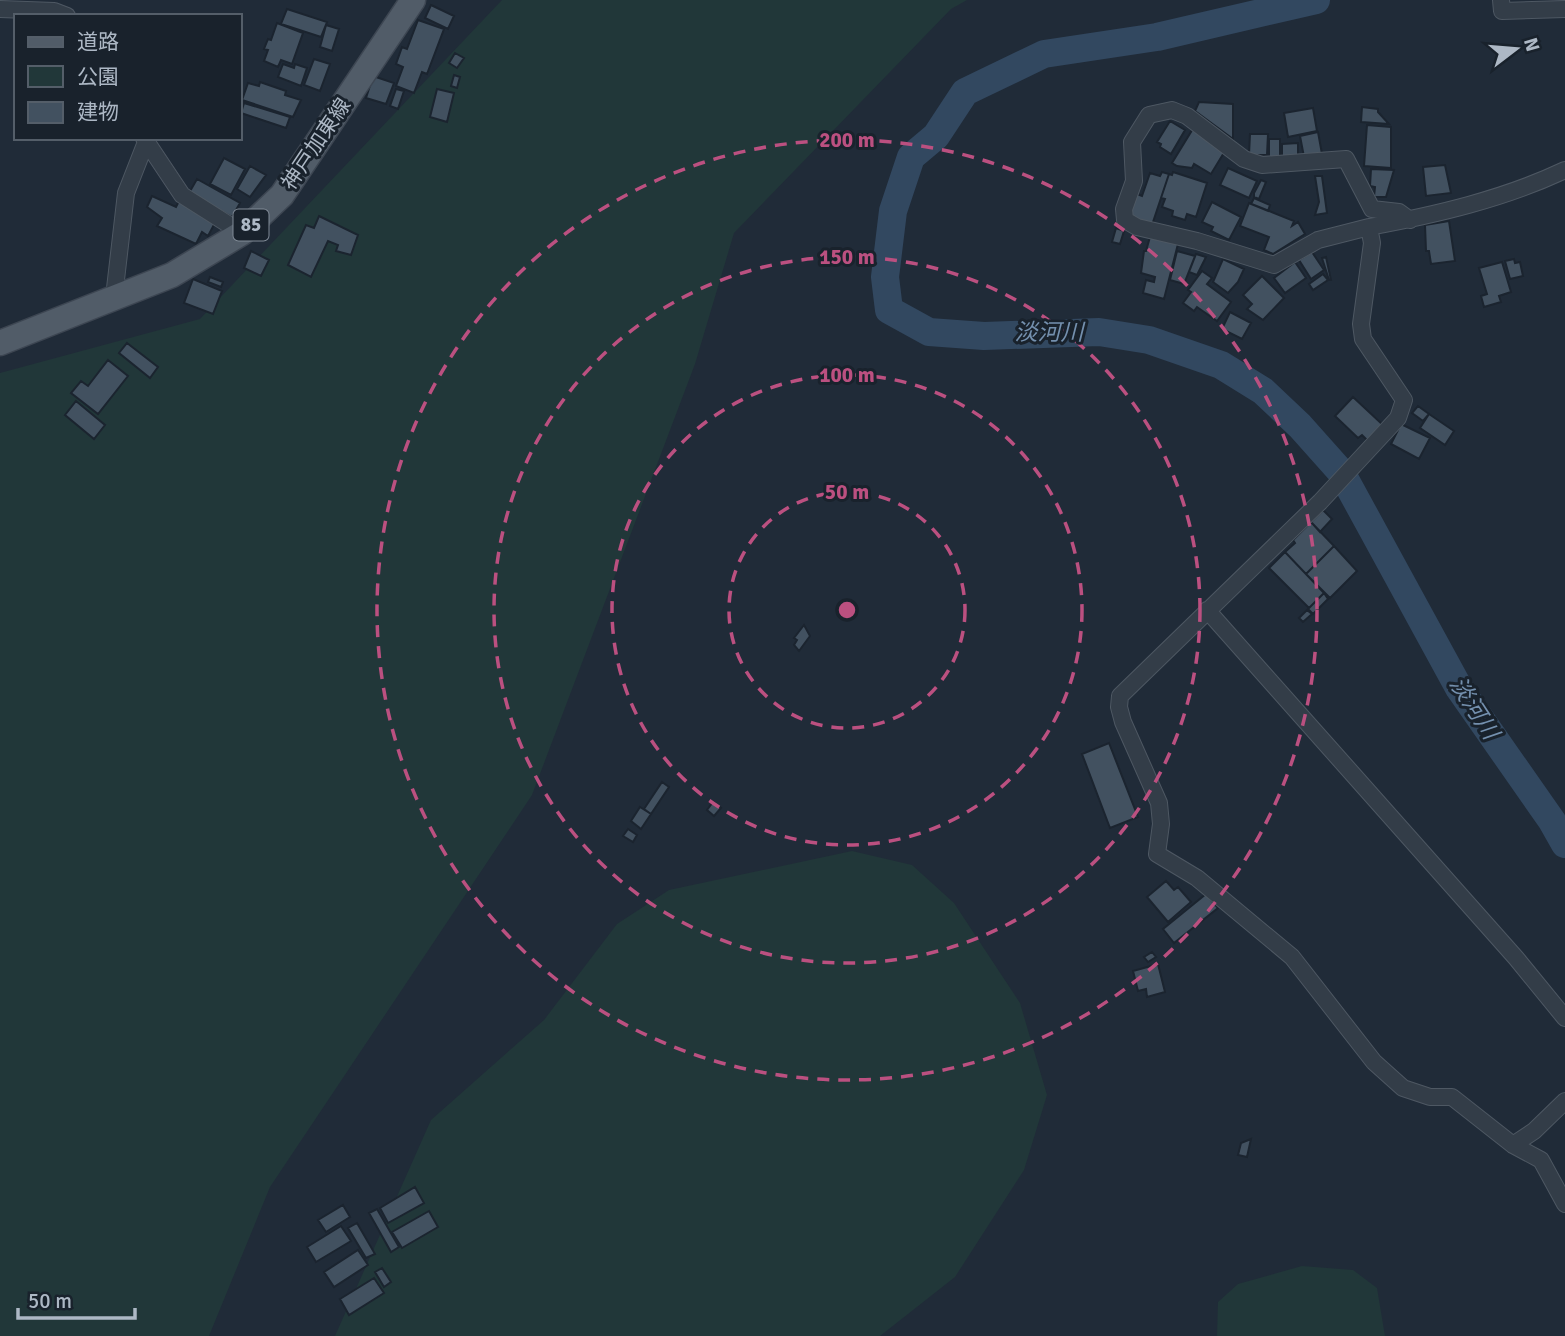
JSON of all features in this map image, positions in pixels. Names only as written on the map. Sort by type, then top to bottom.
[{"type":"main road","name":"神戸加東線","points":[[0,343],[172,275],[242,233],[282,195],[413,0]]},
{"type":"street","points":[[1501,0],[1502,11],[1565,9]]},
{"type":"street","points":[[0,9],[54,11],[62,14]]},
{"type":"street","points":[[1409,220],[1399,212],[1372,209],[1346,159],[1262,165],[1244,159],[1187,116],[1172,110],[1149,115],[1132,142],[1134,181],[1124,209],[1125,220],[1137,227],[1197,241],[1274,265],[1318,240],[1409,220],[1528,187],[1565,170]]},
{"type":"street","points":[[145,140],[182,195],[242,233]]},
{"type":"street","points":[[114,297],[126,193],[145,140]]},
{"type":"street","points":[[1368,227],[1371,243],[1361,324],[1363,339],[1404,400],[1398,418],[1321,502],[1120,696],[1119,707],[1159,803],[1161,824],[1157,854],[1197,878],[1292,957],[1374,1062],[1403,1088],[1430,1097],[1452,1097],[1513,1145],[1541,1160],[1565,1204]]},
{"type":"street","points":[[1207,610],[1516,958],[1565,1018]]},
{"type":"street","points":[[1513,1145],[1534,1131],[1565,1101]]},
{"type":"green space","points":[[502,0],[967,0],[951,9],[734,233],[695,364],[532,795],[270,1187],[209,1336],[0,1336],[0,373],[200,319]]},
{"type":"green space","points":[[852,851],[912,865],[954,903],[1020,1003],[1047,1095],[1024,1170],[955,1277],[880,1336],[335,1336],[431,1120],[544,1020],[617,924],[669,890]]},
{"type":"green space","points":[[1302,1266],[1353,1270],[1377,1288],[1385,1336],[1217,1336],[1218,1302],[1238,1284]]},
{"type":"building","points":[[431,5],[454,16],[448,29],[425,18]]},
{"type":"building","points":[[287,9],[327,22],[321,37],[281,24]]},
{"type":"building","points":[[418,20],[444,29],[427,74],[422,72],[414,93],[396,86],[403,67],[396,64],[402,47],[407,49]]},
{"type":"building","points":[[277,23],[303,33],[292,64],[281,60],[278,67],[264,61],[268,50],[264,49],[268,39],[271,40]]},
{"type":"building","points":[[326,25],[339,29],[332,51],[320,47]]},
{"type":"building","points":[[455,53],[464,58],[457,68],[449,63]]},
{"type":"building","points":[[314,59],[330,64],[320,91],[304,85]]},
{"type":"building","points":[[283,64],[294,68],[295,64],[307,68],[301,86],[278,77]]},
{"type":"building","points":[[454,75],[460,77],[457,88],[451,86]]},
{"type":"building","points":[[373,76],[394,83],[386,104],[366,98]]},
{"type":"building","points":[[260,82],[286,91],[285,95],[301,100],[293,117],[242,100],[248,83],[259,86]]},
{"type":"building","points":[[396,89],[404,91],[398,109],[390,106]]},
{"type":"building","points":[[437,89],[454,93],[447,122],[430,117]]},
{"type":"building","points":[[1199,102],[1233,104],[1233,139],[1195,111]]},
{"type":"building","points":[[244,103],[290,117],[286,128],[242,113]]},
{"type":"building","points":[[1362,107],[1378,109],[1389,124],[1361,122]]},
{"type":"building","points":[[1313,108],[1317,131],[1288,137],[1284,113]]},
{"type":"building","points":[[1170,121],[1185,130],[1171,154],[1157,142]]},
{"type":"building","points":[[1367,125],[1391,127],[1391,168],[1364,166]]},
{"type":"building","points":[[1194,127],[1225,151],[1211,174],[1194,164],[1192,168],[1172,163]]},
{"type":"building","points":[[1318,132],[1322,154],[1304,157],[1300,136]]},
{"type":"building","points":[[1250,134],[1268,134],[1267,155],[1249,155]]},
{"type":"building","points":[[1269,139],[1280,139],[1280,157],[1269,157]]},
{"type":"building","points":[[1298,143],[1298,157],[1282,157],[1282,144]]},
{"type":"building","points":[[224,158],[245,169],[231,195],[210,184]]},
{"type":"building","points":[[1445,165],[1451,193],[1426,196],[1423,167]]},
{"type":"building","points":[[250,166],[266,175],[250,197],[237,189]]},
{"type":"building","points":[[1228,168],[1257,181],[1249,198],[1220,185]]},
{"type":"building","points":[[1371,169],[1394,170],[1386,197],[1374,197],[1375,187],[1370,186]]},
{"type":"building","points":[[1162,172],[1169,174],[1152,225],[1134,218],[1130,212],[1137,194],[1142,196],[1150,173],[1160,176]]},
{"type":"building","points":[[1173,172],[1207,183],[1196,217],[1187,214],[1185,220],[1172,216],[1173,211],[1162,207],[1165,199],[1161,198],[1169,174],[1172,175]]},
{"type":"building","points":[[1315,176],[1322,176],[1327,213],[1315,215],[1319,202]]},
{"type":"building","points":[[197,179],[240,203],[232,217],[189,193]]},
{"type":"building","points":[[1261,180],[1266,182],[1259,199],[1254,197],[1254,193]]},
{"type":"building","points":[[152,196],[176,207],[179,201],[216,221],[208,236],[202,232],[196,244],[157,226],[162,218],[147,207]]},
{"type":"building","points":[[1254,198],[1270,205],[1268,211],[1251,204]]},
{"type":"building","points":[[1212,202],[1241,217],[1229,240],[1211,231],[1213,227],[1202,222]]},
{"type":"building","points":[[1249,203],[1294,221],[1292,226],[1298,222],[1305,234],[1273,254],[1264,250],[1269,237],[1240,226]]},
{"type":"building","points":[[319,216],[358,235],[351,255],[336,251],[338,245],[328,241],[311,277],[288,265],[306,225],[314,228]]},
{"type":"building","points":[[1449,221],[1455,261],[1431,264],[1429,251],[1426,251],[1425,225]]},
{"type":"building","points":[[1116,228],[1124,231],[1120,244],[1112,242]]},
{"type":"building","points":[[1150,237],[1178,244],[1164,299],[1143,293],[1146,280],[1154,282],[1155,277],[1141,273],[1144,251]]},
{"type":"building","points":[[251,251],[269,260],[261,276],[244,268]]},
{"type":"building","points":[[1177,251],[1195,256],[1184,284],[1170,280]]},
{"type":"building","points":[[1312,252],[1324,270],[1311,279],[1299,260]]},
{"type":"building","points":[[1196,254],[1206,257],[1197,275],[1189,272]]},
{"type":"building","points":[[1326,257],[1331,280],[1322,258]]},
{"type":"building","points":[[1223,259],[1244,269],[1238,282],[1228,293],[1213,282]]},
{"type":"building","points":[[1514,259],[1515,263],[1520,262],[1523,276],[1510,279],[1505,261]]},
{"type":"building","points":[[1295,262],[1306,278],[1285,293],[1274,278]]},
{"type":"building","points":[[1502,262],[1511,292],[1499,296],[1501,302],[1484,307],[1481,296],[1487,294],[1479,268]]},
{"type":"building","points":[[1202,271],[1212,278],[1207,284],[1231,302],[1217,321],[1197,307],[1194,311],[1183,303],[1191,292],[1188,290]]},
{"type":"building","points":[[1323,274],[1328,280],[1313,290],[1309,284]]},
{"type":"building","points":[[1262,276],[1284,298],[1263,320],[1247,309],[1252,304],[1243,295]]},
{"type":"building","points":[[210,277],[223,282],[221,287],[208,282]]},
{"type":"building","points":[[193,279],[222,291],[213,314],[184,303]]},
{"type":"building","points":[[1230,312],[1251,323],[1242,339],[1222,329]]},
{"type":"building","points":[[127,343],[158,367],[150,378],[119,353]]},
{"type":"building","points":[[108,360],[128,376],[98,414],[71,393],[81,381],[88,386]]},
{"type":"building","points":[[1353,397],[1383,425],[1368,441],[1362,435],[1358,438],[1335,416]]},
{"type":"building","points":[[76,401],[105,425],[94,439],[65,415]]},
{"type":"building","points":[[1418,406],[1429,414],[1423,421],[1412,413]]},
{"type":"building","points":[[1429,414],[1454,431],[1445,445],[1420,428]]},
{"type":"building","points":[[1401,424],[1430,438],[1419,459],[1391,444]]},
{"type":"building","points":[[1323,510],[1332,519],[1320,532],[1311,522]]},
{"type":"building","points":[[1311,522],[1334,546],[1306,574],[1285,552]]},
{"type":"building","points":[[1334,546],[1357,571],[1330,598],[1306,574]]},
{"type":"building","points":[[1285,552],[1324,593],[1309,608],[1269,568]]},
{"type":"building","points":[[1324,593],[1328,599],[1313,614],[1308,609]]},
{"type":"building","points":[[1307,610],[1312,614],[1303,622],[1299,618]]},
{"type":"building","points":[[804,625],[810,636],[799,651],[794,645],[797,640],[794,638]]},
{"type":"building","points":[[1109,743],[1138,817],[1110,828],[1082,754]]},
{"type":"building","points":[[662,782],[669,787],[651,814],[644,809]]},
{"type":"building","points":[[713,802],[721,808],[714,816],[707,810]]},
{"type":"building","points":[[640,807],[651,814],[641,829],[631,821]]},
{"type":"building","points":[[628,829],[637,835],[633,842],[623,836]]},
{"type":"building","points":[[1166,881],[1174,890],[1178,887],[1191,902],[1168,922],[1147,897]]},
{"type":"building","points":[[1206,894],[1218,908],[1174,943],[1163,929]]},
{"type":"building","points":[[1152,952],[1156,957],[1148,962],[1144,957]]},
{"type":"building","points":[[1158,964],[1165,992],[1147,997],[1146,989],[1138,991],[1133,971]]},
{"type":"building","points":[[1251,1139],[1247,1157],[1238,1155],[1241,1143]]},
{"type":"building","points":[[415,1187],[424,1203],[388,1223],[380,1208]]},
{"type":"building","points":[[343,1205],[350,1217],[326,1232],[318,1220]]},
{"type":"building","points":[[377,1209],[399,1247],[391,1252],[369,1213]]},
{"type":"building","points":[[429,1211],[438,1227],[402,1248],[392,1232]]},
{"type":"building","points":[[357,1223],[375,1254],[366,1258],[348,1228]]},
{"type":"building","points":[[341,1226],[351,1241],[316,1262],[307,1247]]},
{"type":"building","points":[[358,1250],[368,1265],[334,1287],[324,1272]]},
{"type":"building","points":[[382,1268],[391,1282],[384,1287],[375,1272]]},
{"type":"building","points":[[374,1278],[384,1293],[349,1315],[340,1299]]},
{"type":"waterway","name":"淡河川","points":[[1316,0],[1157,37],[1044,54],[965,92],[936,136],[911,157],[893,211],[885,277],[889,310],[929,332],[984,336],[1099,332],[1149,340],[1221,365],[1263,391],[1300,426],[1341,472],[1459,688],[1552,821],[1565,844]]}]
